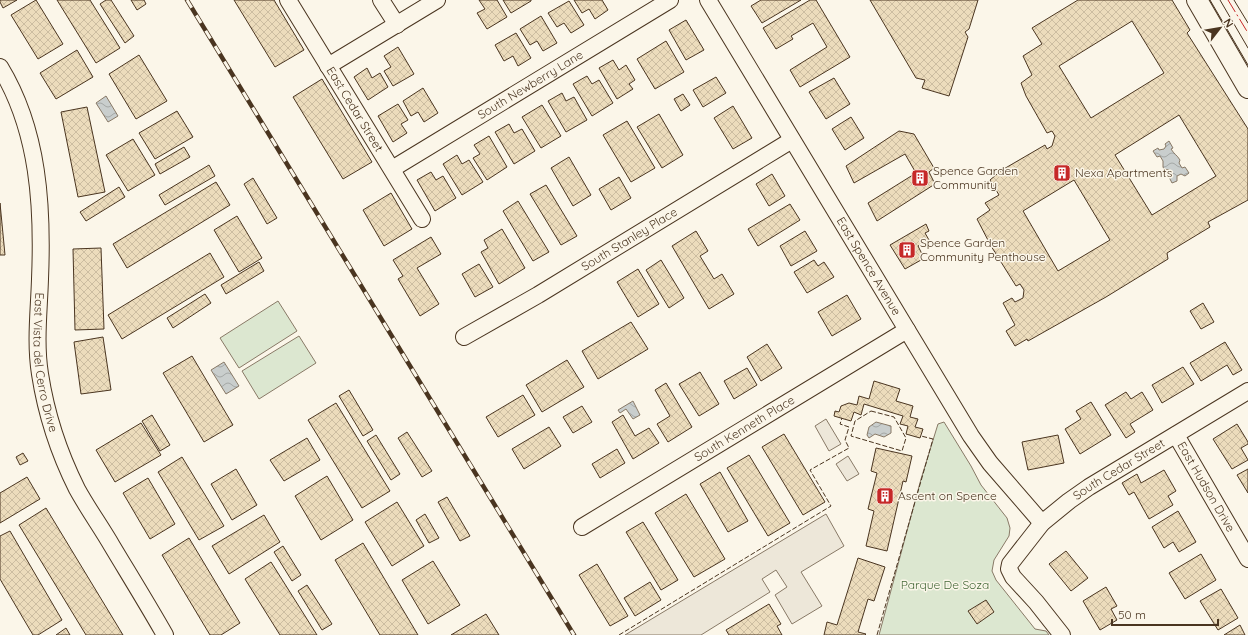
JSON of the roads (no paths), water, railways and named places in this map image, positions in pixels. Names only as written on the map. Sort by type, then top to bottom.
[{"type":"main road","points":[[1197,0],[1248,88]]},
{"type":"street","name":"East Cedar Street","points":[[288,0],[422,219]]},
{"type":"street","points":[[381,0],[396,25]]},
{"type":"street","points":[[328,66],[437,0]]},
{"type":"street","name":"South Newberry Lane","points":[[392,169],[670,0]]},
{"type":"street","name":"East Spence Avenue","points":[[708,0],[971,436],[990,463],[1042,523]]},
{"type":"street","name":"East Vista del Cerro Drive","points":[[0,67],[16,99],[29,134],[36,167],[40,201],[42,240],[38,350],[40,373],[45,399],[55,434],[78,489],[165,635]]},
{"type":"street","name":"South Stanley Place","points":[[464,337],[538,295],[792,140]]},
{"type":"street","name":"South Kenneth Place","points":[[582,527],[907,330]]},
{"type":"street","name":"South Cedar Street","points":[[1062,635],[1036,602],[1013,577],[1009,569],[1010,564],[1042,523],[1069,501],[1089,487],[1248,391]]},
{"type":"street","name":"East Hudson Drive","points":[[1176,435],[1248,560]]},
{"type":"water","points":[[106,96],[118,116],[108,122],[96,103]]},
{"type":"water","points":[[1169,141],[1173,148],[1171,149],[1180,160],[1179,163],[1182,168],[1185,167],[1189,173],[1185,176],[1181,174],[1177,176],[1177,181],[1172,183],[1169,177],[1172,175],[1169,170],[1164,169],[1163,161],[1160,156],[1157,157],[1153,151],[1158,148],[1159,150],[1164,149],[1166,146],[1165,144]]},
{"type":"water","points":[[224,362],[239,386],[226,394],[211,370]]},
{"type":"water","points":[[633,401],[640,415],[633,419],[626,409],[620,413],[618,410]]},
{"type":"water","points":[[876,422],[891,426],[891,433],[884,437],[875,434],[869,438],[867,435],[869,427]]},
{"type":"tram line","points":[[1210,0],[1248,65]]},
{"type":"tram line","points":[[1220,0],[1248,48]]},
{"type":"tram line","points":[[1234,0],[1248,23]]},
{"type":"railway","points":[[187,0],[574,635]]},
{"type":"place","name":"Nexa Apartments","points":[[1062,173]]},
{"type":"place","name":"Spence Garden Community","points":[[920,178]]},
{"type":"place","name":"Spence Garden Community Penthouse","points":[[907,250]]},
{"type":"place","name":"Ascent on Spence","points":[[885,496]]},
{"type":"park label","name":"Parque De Soza","points":[[945,585]]}]
